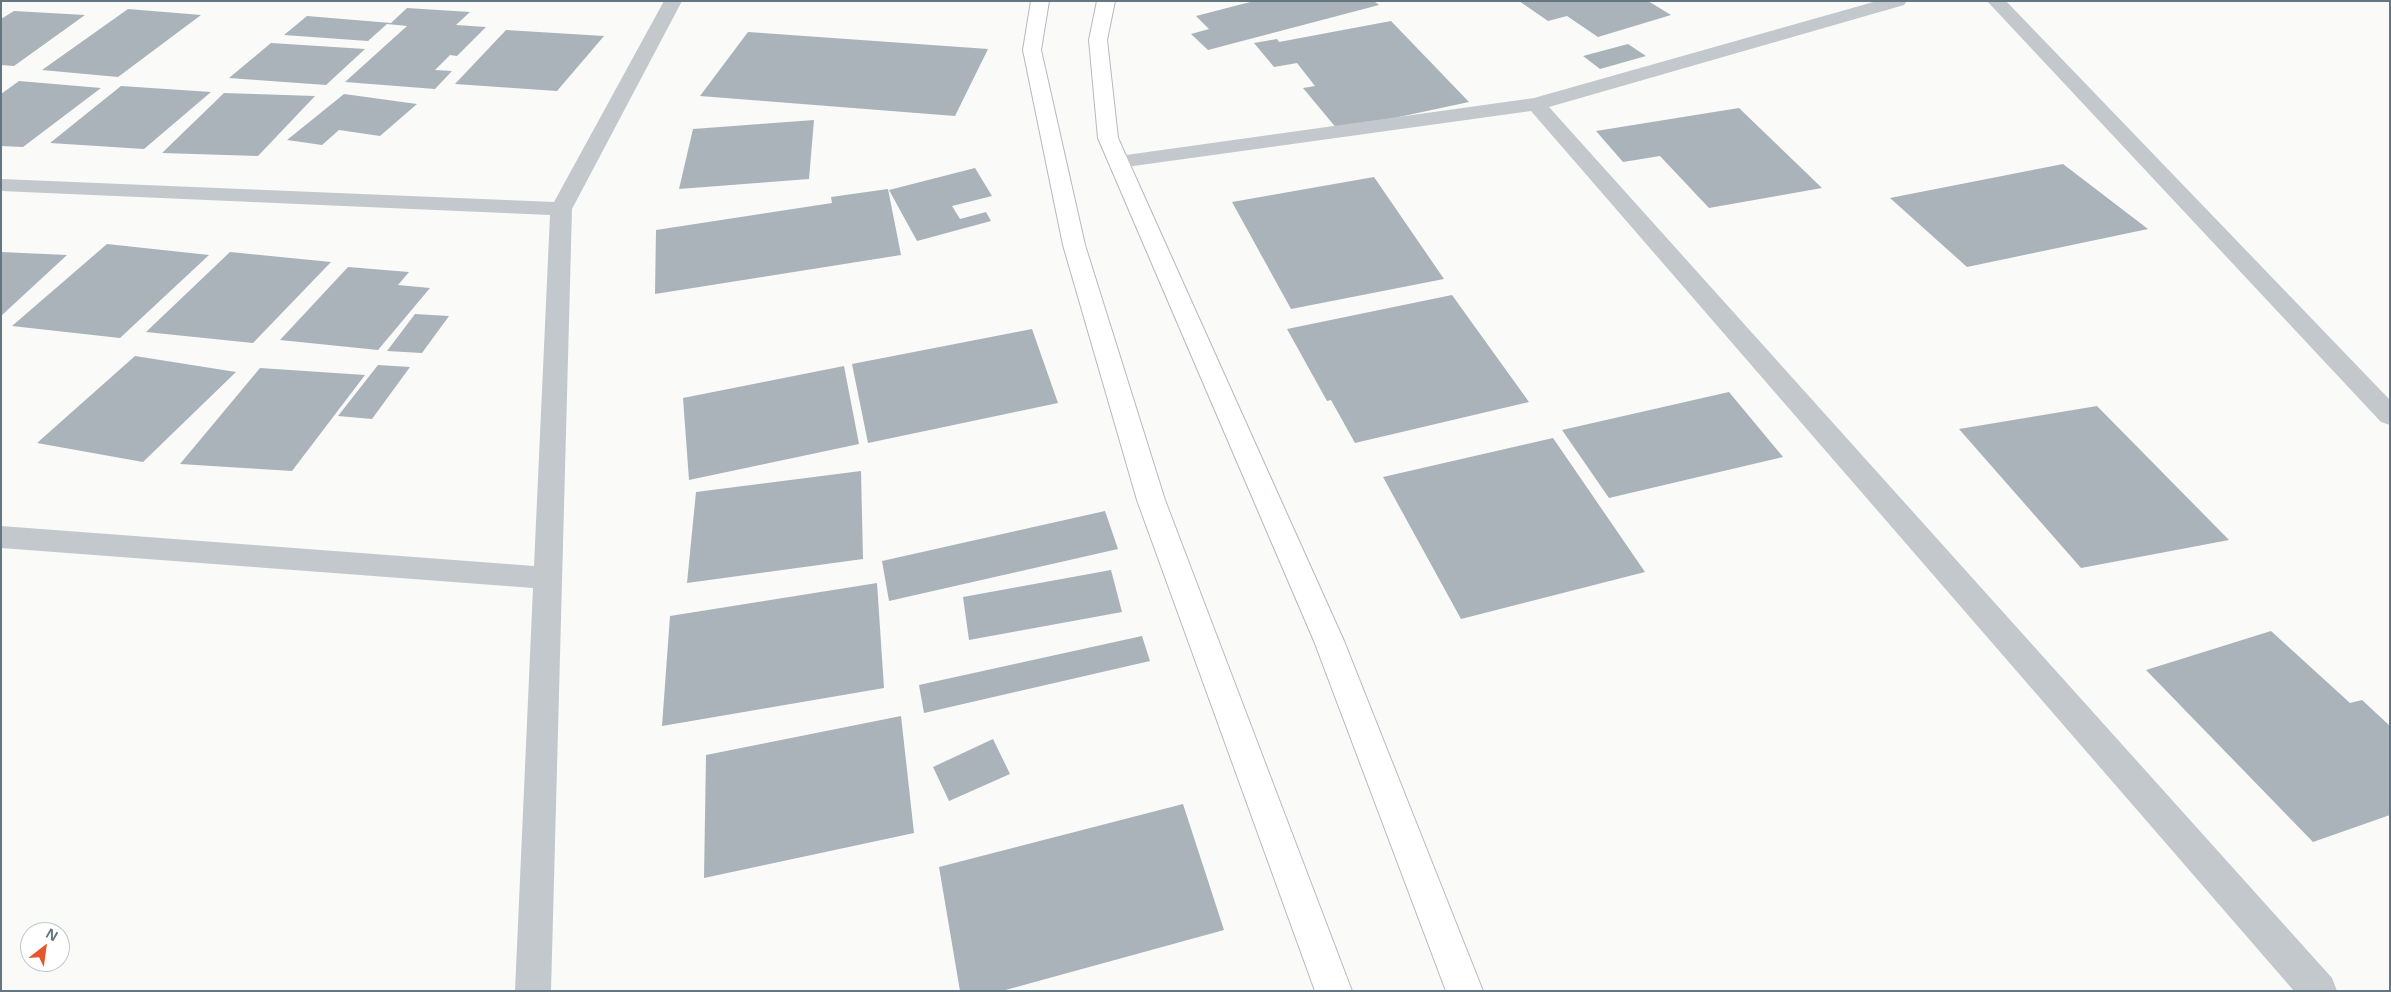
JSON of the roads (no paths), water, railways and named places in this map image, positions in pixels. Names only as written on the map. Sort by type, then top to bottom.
[{"type":"street","points":[[533,991],[560,210],[673,1]]},
{"type":"street","points":[[1040,1],[1032,50],[1074,245],[1151,500],[1334,991]]},
{"type":"street","points":[[1106,1],[1098,40],[1108,138],[1329,641],[1465,991]]},
{"type":"street","points":[[1119,162],[1536,104],[1898,1]]},
{"type":"street","points":[[1996,1],[2390,416]]},
{"type":"street","points":[[1536,104],[2319,991]]},
{"type":"street","points":[[1,185],[560,210]]},
{"type":"street","points":[[3,540],[548,578]]}]
